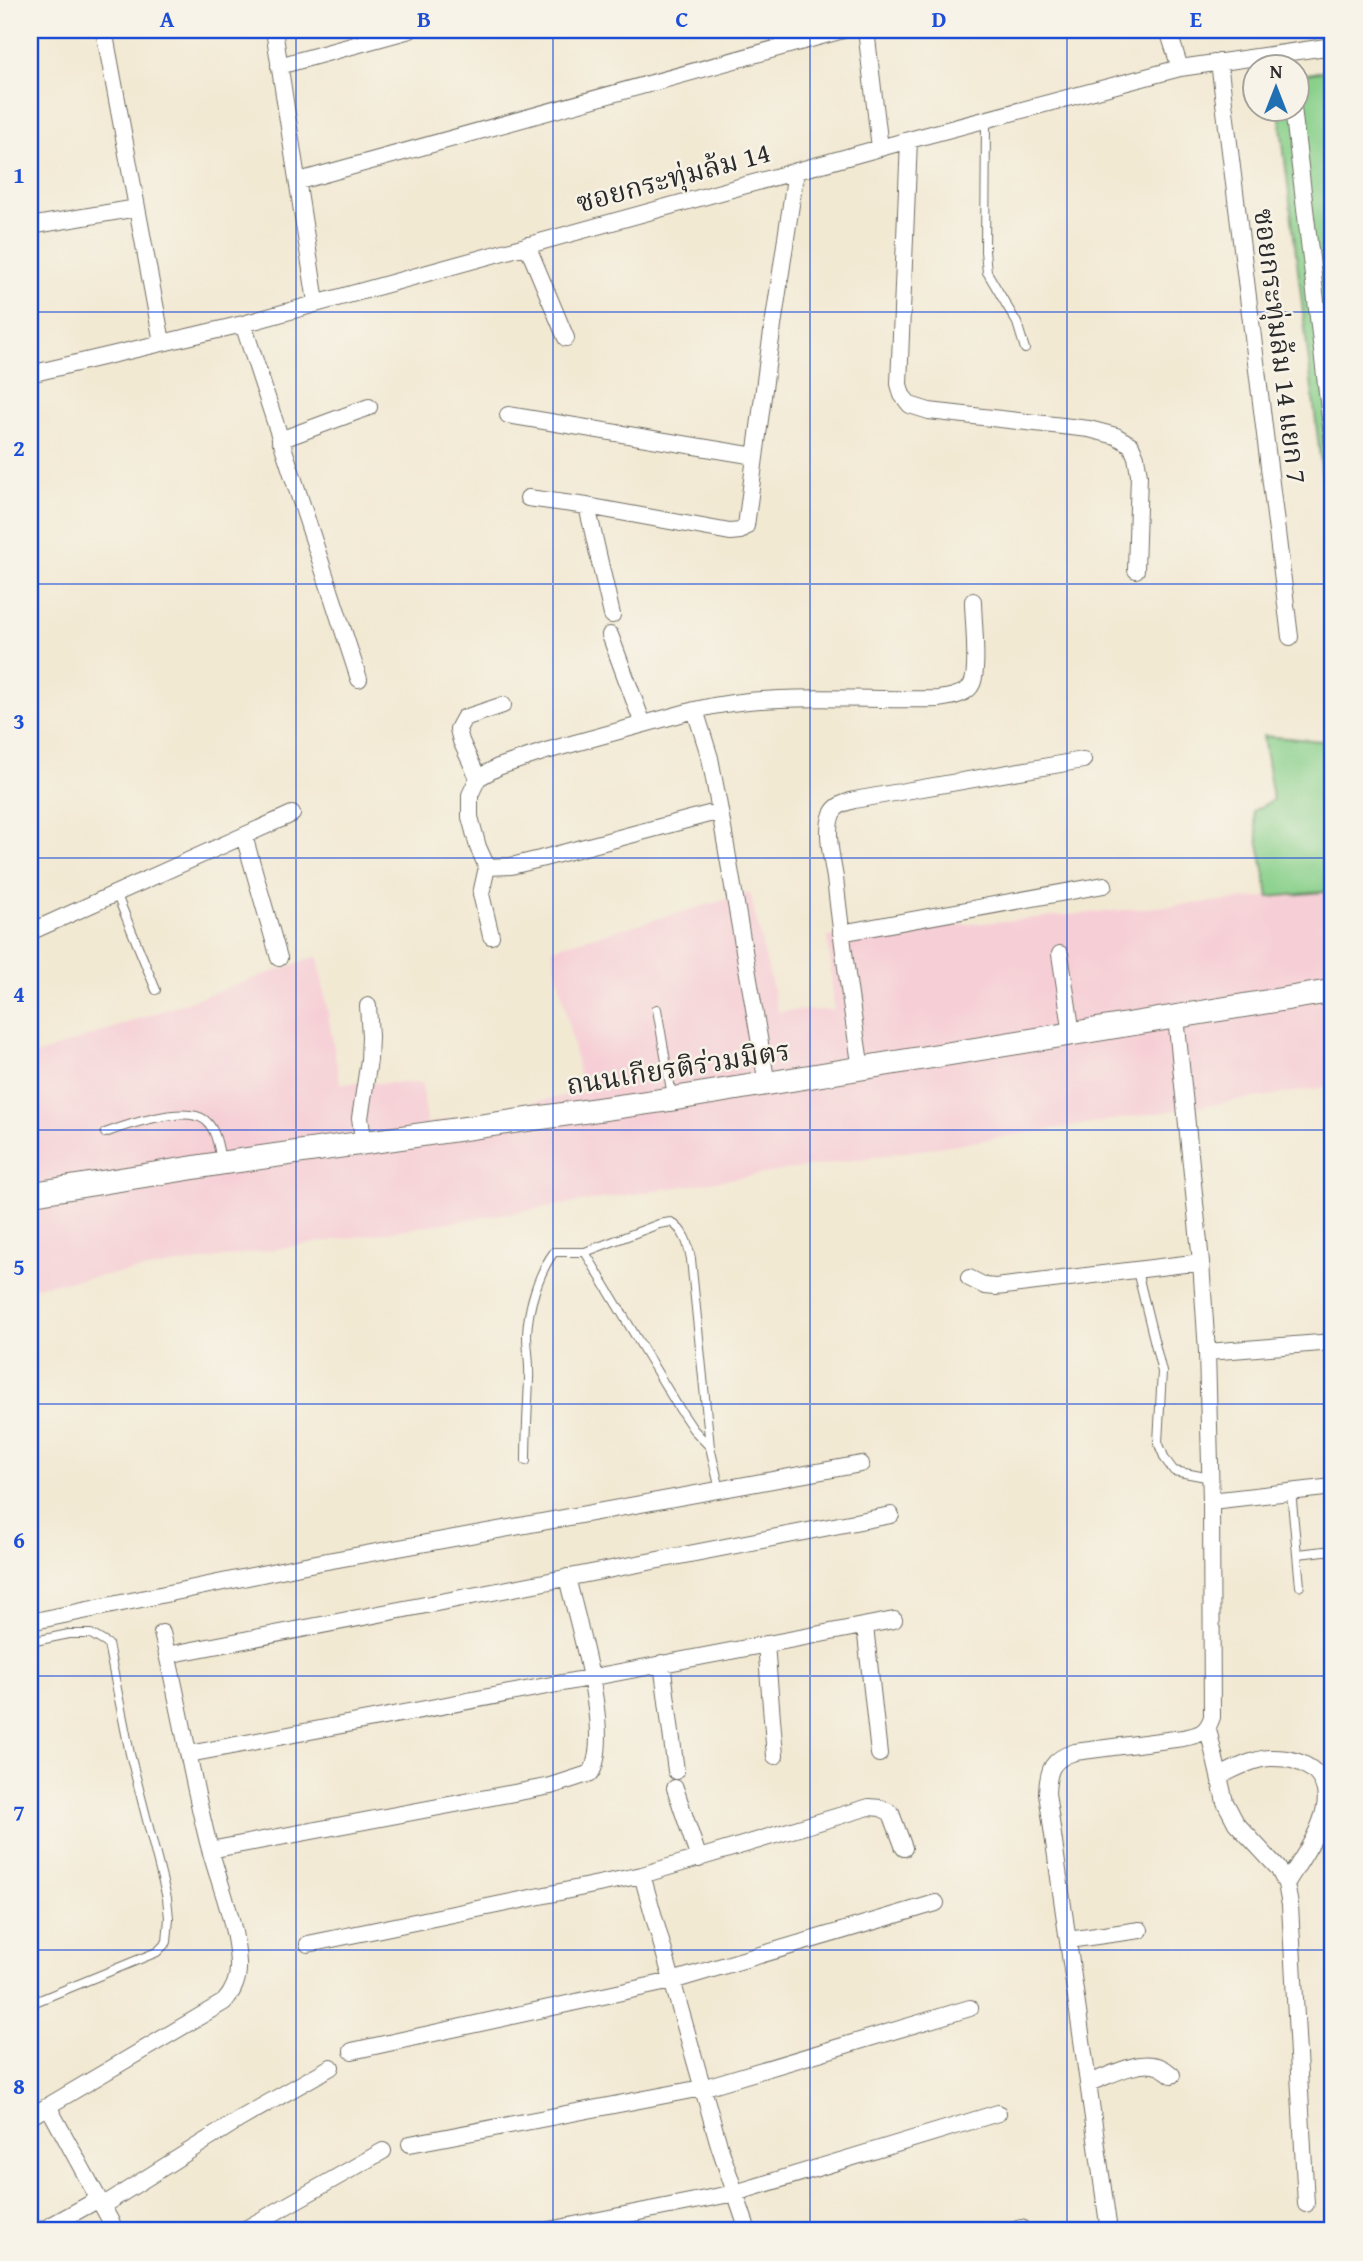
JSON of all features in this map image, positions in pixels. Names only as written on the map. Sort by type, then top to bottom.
[{"type":"street","points":[[104,30],[162,342]]},
{"type":"street","points":[[274,30],[316,302]]},
{"type":"street","points":[[279,66],[410,30]]},
{"type":"street","points":[[299,181],[842,30]]},
{"type":"street","points":[[866,30],[880,148]]},
{"type":"street","points":[[1168,30],[1180,68]]},
{"type":"street","name":"ซอยกระทุ่มล้ม 14","points":[[1310,53],[1333,46]]},
{"type":"street","name":"ซอยกระทุ่มล้ม 14","points":[[30,374],[243,324],[1180,68],[1240,61]]},
{"type":"street","name":"ซอยกระทุ่มล้ม 14 แยก 7","points":[[1219,62],[1290,637]]},
{"type":"street","points":[[1295,122],[1333,443]]},
{"type":"street","points":[[909,140],[900,337],[899,384],[902,395],[910,405],[929,411],[1089,429],[1116,436],[1131,445],[1139,475],[1136,570]]},
{"type":"street","points":[[528,498],[730,532],[740,531],[746,526],[796,171]]},
{"type":"street","points":[[30,226],[137,208]]},
{"type":"street","points":[[527,245],[565,338]]},
{"type":"street","points":[[243,324],[359,679]]},
{"type":"street","points":[[280,440],[369,407]]},
{"type":"street","points":[[508,415],[755,456]]},
{"type":"street","points":[[587,506],[612,615]]},
{"type":"street","points":[[491,936],[481,894],[487,867],[470,817],[470,795],[478,778],[498,767],[546,751],[730,702],[939,699],[961,694],[972,685],[975,669],[972,601]]},
{"type":"street","points":[[610,635],[643,724]]},
{"type":"street","points":[[478,778],[458,729],[464,718],[503,705]]},
{"type":"street","points":[[695,710],[710,758],[767,1084]]},
{"type":"street","points":[[861,1069],[841,933],[830,824],[833,811],[841,804],[853,800],[1083,760]]},
{"type":"street","points":[[487,867],[511,866],[720,811]]},
{"type":"street","points":[[30,932],[292,814]]},
{"type":"street","points":[[244,835],[279,958]]},
{"type":"street","points":[[841,933],[1104,885]]},
{"type":"street","points":[[1060,954],[1072,1034]]},
{"type":"street","name":"ถนนเกียรติร่วมมิตร","points":[[30,1194],[222,1163],[672,1099],[1333,991]]},
{"type":"street","points":[[364,1144],[360,1118],[369,1048],[368,1006]]},
{"type":"street","points":[[1176,1017],[1201,1262],[1207,1352],[1212,1501],[1212,1717],[1208,1729],[1225,1802],[1236,1823],[1278,1868],[1286,1884],[1290,1905],[1306,2204]]},
{"type":"street","points":[[969,1278],[985,1286],[996,1287],[1201,1262]]},
{"type":"street","points":[[1207,1352],[1333,1342]]},
{"type":"street","points":[[30,1622],[305,1564],[861,1464]]},
{"type":"street","points":[[1212,1501],[1333,1487]]},
{"type":"street","points":[[167,1655],[891,1515]]},
{"type":"street","points":[[211,1850],[551,1786],[592,1773],[598,1753],[599,1731],[590,1677],[567,1577]]},
{"type":"street","points":[[189,1754],[894,1620]]},
{"type":"street","points":[[865,1626],[879,1755]]},
{"type":"street","points":[[30,2117],[192,2022],[224,2002],[232,1993],[238,1965],[234,1931],[211,1850],[162,1633]]},
{"type":"street","points":[[766,1644],[775,1756]]},
{"type":"street","points":[[662,1663],[675,1779],[699,1858]]},
{"type":"street","points":[[1109,2231],[1047,1793],[1048,1774],[1061,1756],[1183,1738],[1199,1735],[1208,1729]]},
{"type":"street","points":[[1219,1776],[1269,1758],[1300,1763],[1320,1776],[1327,1792],[1325,1810],[1286,1884]]},
{"type":"street","points":[[308,1944],[642,1875],[869,1807],[881,1808],[891,1813],[904,1848]]},
{"type":"street","points":[[642,1875],[702,2088],[748,2231]]},
{"type":"street","points":[[352,2051],[672,1980],[936,1903]]},
{"type":"street","points":[[1068,1940],[1140,1930]]},
{"type":"street","points":[[410,2144],[702,2088],[970,2008]]},
{"type":"street","points":[[1088,2083],[1151,2064],[1172,2075]]},
{"type":"street","points":[[41,2231],[100,2202],[331,2067]]},
{"type":"street","points":[[48,2106],[116,2231]]},
{"type":"street","points":[[544,2231],[735,2193],[998,2113]]},
{"type":"street","points":[[242,2231],[383,2151]]},
{"type":"lane","points":[[986,120],[987,272],[1017,323],[1025,349]]},
{"type":"lane","points":[[116,893],[156,990]]},
{"type":"lane","points":[[657,1009],[672,1099]]},
{"type":"lane","points":[[105,1133],[128,1124],[194,1114],[205,1120],[213,1130],[222,1163]]},
{"type":"lane","points":[[526,1461],[530,1377],[527,1333],[544,1266],[554,1252],[585,1252],[671,1222],[679,1227],[687,1241],[691,1259],[710,1447],[720,1490]]},
{"type":"lane","points":[[585,1252],[677,1405],[693,1429],[710,1447]]},
{"type":"lane","points":[[1137,1271],[1162,1372],[1158,1442],[1174,1471],[1211,1478]]},
{"type":"lane","points":[[1291,1491],[1300,1586]]},
{"type":"lane","points":[[1298,1554],[1333,1550]]},
{"type":"lane","points":[[30,1642],[69,1634],[91,1634],[108,1644],[130,1755],[169,1918],[167,1942],[157,1952],[30,2004]]},
{"type":"shaded area","points":[[1333,891],[1333,1086],[30,1287],[30,1057],[318,956],[340,1083],[422,1083],[427,1124],[583,1092],[552,948],[750,893],[778,1011],[834,1010],[828,937]]},
{"type":"green space","points":[[1333,69],[1333,479],[1323,482],[1281,122],[1310,122],[1310,73]]},
{"type":"green space","points":[[1263,736],[1333,742],[1333,891],[1269,897],[1253,811],[1273,800]]}]
